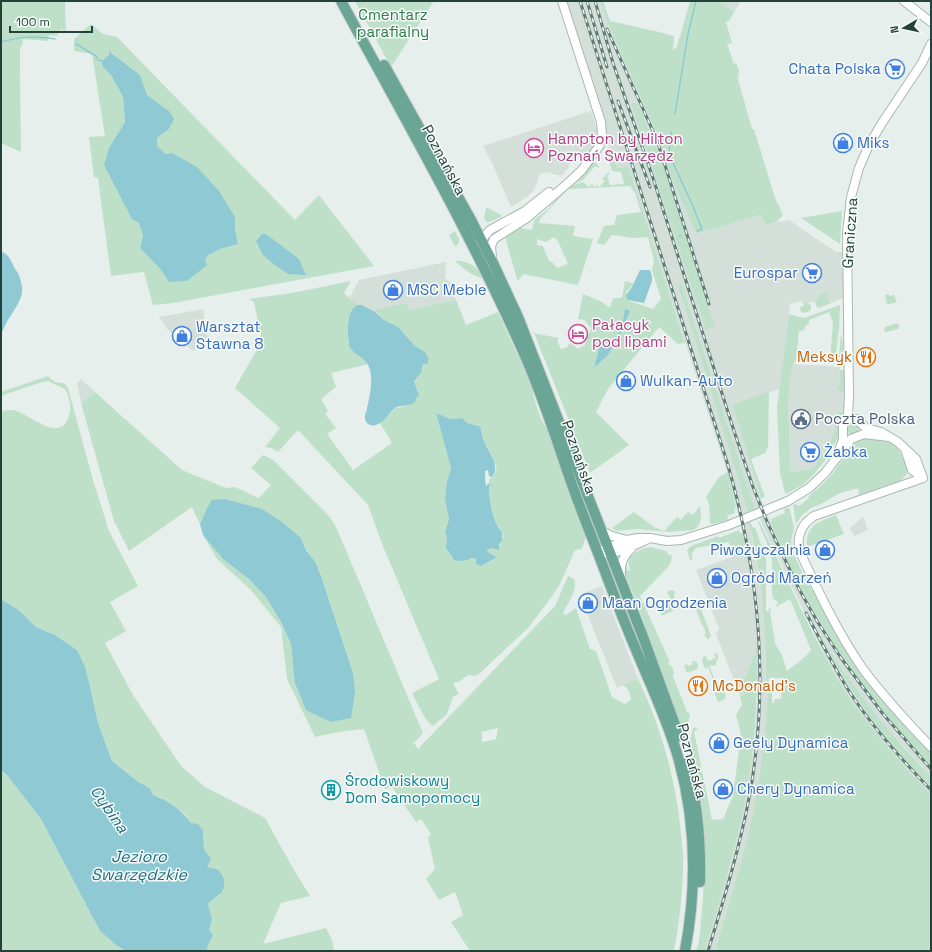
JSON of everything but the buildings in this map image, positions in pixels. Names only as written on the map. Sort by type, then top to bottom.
[{"type":"main road","name":"Poznańska","points":[[341,1],[410,127],[475,251],[509,320],[535,379],[570,479],[624,622],[664,713],[683,776],[691,821],[694,877],[691,914],[685,951]]},
{"type":"main road","name":"Poznańska","points":[[349,1],[473,225],[493,263],[518,317],[610,550],[674,721],[686,760],[693,790],[698,824],[700,867],[698,916],[692,951]]},
{"type":"street","points":[[481,240],[494,238],[530,216],[572,180],[582,170],[599,147],[602,137],[602,129],[562,1]]},
{"type":"street","points":[[906,1],[931,15]]},
{"type":"street","points":[[906,1],[931,22]]},
{"type":"street","name":"Graniczna","points":[[845,422],[848,415],[850,397],[847,233],[851,197],[858,172],[869,145],[922,63],[931,44]]},
{"type":"street","name":"Graniczna","points":[[922,63],[931,54]]},
{"type":"street","points":[[475,251],[481,240],[490,230],[525,211],[586,163]]},
{"type":"street","points":[[473,225],[490,230]]},
{"type":"street","points":[[493,263],[491,246],[494,238]]},
{"type":"street","name":"Graniczna","points":[[850,397],[854,412],[859,422]]},
{"type":"street","points":[[837,456],[843,439],[843,426],[845,422],[850,419],[859,422],[866,428],[881,432],[904,448],[916,459],[923,478]]},
{"type":"street","points":[[856,437],[862,430],[859,422]]},
{"type":"street","points":[[843,431],[847,436],[856,437]]},
{"type":"street","points":[[610,550],[627,540],[650,538],[673,541],[690,538],[729,525],[798,496],[809,488],[825,472],[849,441],[856,437],[867,434],[889,437]]},
{"type":"street","points":[[904,448],[912,470],[923,478]]},
{"type":"street","points":[[907,483],[912,470]]},
{"type":"street","points":[[923,478],[819,513],[812,517],[804,524],[800,535],[799,550],[829,613],[855,657],[887,699],[931,747]]},
{"type":"street","points":[[602,531],[612,536],[627,540]]},
{"type":"street","points":[[598,552],[637,544],[650,538]]},
{"type":"street","points":[[621,580],[620,567],[622,560],[625,554],[637,544]]},
{"type":"shaded area","points":[[565,1],[600,1],[607,22],[655,130],[673,182],[696,234],[761,215],[765,225],[789,220],[836,252],[843,252],[843,298],[829,304],[828,291],[819,295],[815,302],[808,303],[803,301],[790,304],[780,389],[732,404],[761,498],[783,554],[799,584],[817,616],[867,691],[896,727],[931,766],[931,777],[890,731],[861,695],[824,642],[833,660],[857,699],[896,749],[931,786],[931,794],[872,729],[847,693],[826,658],[755,509],[682,285],[678,286],[747,512],[760,577],[765,617],[766,687],[768,691],[759,779],[752,818],[741,862],[715,951],[705,951],[732,860],[749,778],[755,735],[757,697],[743,682],[744,695],[740,696],[716,634],[719,629],[696,570],[732,557],[731,550],[746,549],[731,484],[655,249],[653,248],[651,241],[652,239],[628,165],[617,168]],"holes":[[[637,102],[661,157],[715,327],[706,329],[631,104]]]},
{"type":"shaded area","points":[[719,1],[741,1],[734,12]]},
{"type":"shaded area","points":[[591,111],[597,130],[592,149],[581,157],[580,155],[568,165],[569,167],[563,175],[556,175],[547,172],[540,174],[534,190],[527,197],[511,207],[483,146]]},
{"type":"shaded area","points":[[446,262],[445,278],[451,283],[456,300],[409,311],[407,303],[373,311],[357,305],[349,298],[359,280]]},
{"type":"shaded area","points":[[203,309],[206,332],[209,339],[193,351],[167,329],[159,317]]},
{"type":"shaded area","points":[[793,364],[840,367],[838,390],[844,391],[843,412],[838,412],[835,432],[826,448],[812,469],[791,472],[788,407]]},
{"type":"shaded area","points":[[81,379],[95,392],[81,403],[77,383]]},
{"type":"shaded area","points":[[863,517],[868,530],[854,536],[850,528]]},
{"type":"shaded area","points":[[602,586],[638,679],[617,688],[581,598],[588,596],[587,592]]},
{"type":"green space","points":[[1,1],[65,1],[66,32],[61,29],[57,36],[49,35],[48,41],[22,39],[23,43],[20,48],[21,152],[1,143]]},
{"type":"green space","name":"Cmentarz parafialny","points":[[355,1],[434,1],[391,67]]},
{"type":"green space","points":[[600,1],[603,1],[610,21],[674,36],[673,50],[677,47],[690,1],[719,1],[734,12],[730,20],[726,22],[732,43],[727,44],[734,64],[736,63],[739,71],[738,79],[752,129],[754,129],[775,198],[783,215],[777,222],[765,225],[761,215],[696,234],[673,182],[655,130],[607,22]]},
{"type":"green space","points":[[91,24],[103,34],[117,37],[295,220],[319,195],[374,266],[173,303],[153,305],[144,272],[111,276],[98,178],[94,177],[89,137],[105,136],[92,54],[74,51],[74,39]],"holes":[[[111,52],[140,75],[147,95],[169,111],[169,129],[157,138],[157,146],[166,154],[172,153],[184,160],[235,217],[235,228],[238,244],[220,249],[207,255],[205,260],[169,282],[161,270],[140,248],[143,235],[116,137],[125,122],[123,97],[111,75],[103,67],[103,60],[108,57],[109,53]]]},
{"type":"green space","points":[[637,102],[661,157],[715,327],[706,330],[631,104]]},
{"type":"green space","points":[[609,144],[617,168],[628,165],[652,239],[651,241],[655,249],[685,343],[678,344],[659,327],[608,389],[596,412],[629,445],[590,473],[534,333],[558,338],[558,343],[561,349],[567,347],[570,343],[578,349],[585,345],[591,328],[584,320],[578,319],[583,294],[602,302],[610,308],[613,298],[622,298],[625,281],[634,284],[626,292],[629,301],[653,309],[661,299],[652,270],[654,261],[648,237],[633,238],[612,235],[604,245],[597,243],[604,226],[614,225],[617,215],[641,212],[635,193],[630,186],[568,189],[540,219],[539,223],[575,226],[573,236],[593,239],[578,285],[523,274],[518,281],[505,236],[520,228],[532,230],[534,220],[547,210],[572,184],[574,185],[583,182],[589,187],[592,184],[595,187],[597,185],[599,187],[605,181],[602,179],[609,172],[610,173],[607,176],[610,185],[624,184],[621,172],[612,171],[608,157]],"holes":[[[554,237],[558,241],[568,264],[557,268],[549,261],[543,246],[537,245],[537,239],[546,242]],[[625,310],[630,311],[622,331],[609,354],[601,360],[597,366],[594,367],[599,351],[614,341],[622,330]]]},
{"type":"green space","points":[[592,161],[599,166],[599,168],[595,166],[583,180],[574,184],[572,182]]},
{"type":"green space","points":[[486,207],[501,215],[501,217],[487,223],[484,218]]},
{"type":"green space","points":[[842,211],[840,244],[801,218]]},
{"type":"green space","points":[[455,231],[459,239],[459,243],[455,247],[449,235]]},
{"type":"green space","points":[[455,261],[469,263],[479,271],[483,278],[472,274]]},
{"type":"green space","points":[[351,281],[344,293],[357,305],[351,313],[348,321],[348,342],[351,350],[368,364],[331,373],[336,387],[321,399],[328,411],[325,414],[336,428],[327,434],[353,470],[392,443],[380,423],[396,408],[409,405],[416,399],[418,391],[414,381],[421,373],[423,364],[429,360],[425,352],[415,346],[398,327],[384,320],[373,311],[407,303],[409,310],[456,300],[466,325],[498,312],[532,386],[533,395],[541,419],[550,434],[567,486],[586,536],[581,549],[575,550],[560,584],[529,627],[479,674],[475,676],[469,675],[458,682],[453,683],[459,694],[453,697],[447,714],[433,726],[424,716],[412,693],[439,679],[382,544],[368,505],[298,430],[278,452],[271,448],[265,447],[280,428],[235,388],[262,341],[254,302],[249,299],[292,293]],"holes":[[[436,413],[451,419],[462,418],[467,423],[479,426],[483,433],[484,442],[492,455],[494,463],[497,466],[494,475],[489,480],[489,493],[493,517],[497,526],[501,529],[502,538],[501,543],[496,549],[488,549],[489,553],[495,556],[494,560],[480,566],[476,559],[471,558],[464,561],[452,558],[447,550],[447,537],[445,529],[449,519],[445,499],[447,482],[451,468]]]},
{"type":"green space","points":[[682,285],[755,509],[747,512],[678,286]]},
{"type":"green space","points":[[828,291],[829,304],[819,308],[817,307],[815,302],[819,295]]},
{"type":"green space","points":[[889,294],[889,296],[894,295],[897,302],[887,305],[885,295]]},
{"type":"green space","points":[[803,301],[811,305],[811,310],[803,313],[801,312],[800,307],[804,306]]},
{"type":"green space","points":[[840,305],[835,362],[830,361],[833,323],[829,312],[809,320],[809,323],[803,331],[799,331],[796,360],[793,364],[790,380],[788,407],[791,472],[812,469],[829,443],[836,425],[839,425],[839,435],[827,458],[814,474],[803,485],[786,494],[780,473],[777,407],[789,314],[804,318]]},
{"type":"green space","points":[[897,323],[900,326],[898,329],[886,332],[884,330],[885,327]]},
{"type":"green space","points":[[841,334],[843,341],[843,357],[839,357]]},
{"type":"green space","points":[[840,370],[844,370],[846,389],[845,410],[840,420],[837,420],[838,412],[843,412],[844,391],[838,391]]},
{"type":"green space","points":[[48,376],[55,382],[64,383],[68,388],[93,480],[109,531],[138,586],[110,602],[126,631],[105,643],[133,695],[181,766],[205,787],[265,818],[310,896],[281,903],[263,944],[326,928],[332,940],[334,951],[208,951],[207,948],[213,935],[209,930],[212,919],[208,904],[211,899],[220,895],[216,869],[207,867],[209,856],[204,849],[203,831],[191,823],[185,814],[160,797],[153,795],[150,788],[138,783],[112,761],[98,723],[91,691],[77,650],[55,635],[36,627],[20,611],[1,599],[1,411],[17,411],[39,423],[53,428],[65,424],[69,416],[70,405],[65,389],[48,381],[1,396],[1,392]]},
{"type":"green space","points":[[95,392],[182,470],[226,488],[235,487],[259,498],[271,485],[251,468],[263,455],[273,460],[330,517],[337,529],[423,733],[414,743],[418,749],[555,606],[568,576],[574,579],[574,592],[563,613],[566,615],[576,608],[590,649],[596,651],[612,697],[625,704],[631,700],[629,691],[622,685],[638,679],[653,714],[670,768],[680,824],[683,851],[681,901],[674,951],[470,951],[451,922],[463,915],[455,892],[439,900],[426,879],[435,869],[428,838],[431,834],[421,819],[416,822],[392,787],[385,789],[364,729],[338,732],[315,737],[287,679],[281,627],[251,590],[217,559],[203,535],[223,559],[250,580],[266,597],[281,622],[291,644],[293,661],[324,719],[330,722],[353,673],[321,576],[301,538],[207,508],[200,524],[192,507],[129,551],[114,521],[81,403]],"holes":[[[498,728],[496,739],[482,742],[482,732]]]},
{"type":"green space","points":[[769,392],[768,447],[765,453],[751,459],[765,497],[761,498],[732,404]]},
{"type":"green space","points":[[851,423],[855,423],[859,429],[855,435],[851,435],[847,431],[847,427]]},
{"type":"green space","points":[[869,437],[891,442],[898,449],[906,463],[908,471],[906,475],[900,481],[859,495],[858,488],[838,494],[811,508],[802,515],[796,524],[793,505],[795,504],[799,506],[808,499],[809,496],[833,473],[853,444]]},
{"type":"green space","points":[[728,472],[736,508],[734,509],[735,513],[727,516],[728,520],[713,524],[710,523],[709,504],[706,497],[719,477]]},
{"type":"green space","points":[[700,506],[700,523],[693,530],[669,532],[638,529],[616,531],[612,528],[634,512],[654,527],[664,531],[677,517],[681,520],[688,512],[693,515]]},
{"type":"green space","points":[[784,509],[790,509],[794,528],[791,542],[792,551],[809,586],[810,585],[812,590],[815,588],[898,716],[931,751],[931,766],[890,721],[867,692],[839,652],[813,610],[790,567],[770,522],[772,521],[771,519],[785,513]]},
{"type":"green space","points":[[836,515],[844,534],[807,547],[808,534],[814,525]]},
{"type":"green space","points":[[758,519],[818,644],[841,684],[861,714],[883,742],[931,794],[931,951],[715,951],[752,818],[759,779],[768,691],[772,691],[772,703],[774,703],[775,699],[781,699],[782,678],[769,678],[769,686],[766,687],[761,584],[749,523],[751,523],[753,528],[755,527],[766,559],[766,611],[769,611],[769,608],[772,610],[770,611],[775,643],[782,655],[787,671],[804,658],[811,650],[790,599],[776,607],[778,604],[776,600],[773,599],[772,594],[771,555]]},
{"type":"green space","points":[[739,530],[740,533],[743,533],[746,550],[731,550],[729,542],[696,548],[692,553],[692,561],[690,560],[687,550],[691,546],[718,536],[719,538]]},
{"type":"green space","points":[[651,547],[666,551],[669,555],[672,555],[669,566],[640,596],[670,662],[668,663],[670,666],[671,665],[674,672],[673,676],[687,712],[690,714],[683,736],[644,622],[624,571],[625,560],[628,571],[630,571],[628,560],[630,557],[644,548]]},
{"type":"green space","points":[[670,590],[675,591],[674,598],[670,603],[673,611],[661,616],[663,607],[666,609],[670,597],[667,593]]},
{"type":"green space","points":[[695,600],[698,601],[711,636],[708,640],[704,634],[706,633],[704,627],[694,605]]},
{"type":"green space","points":[[821,637],[873,710],[931,777],[931,786],[899,754],[864,709]]},
{"type":"green space","points":[[714,653],[718,654],[715,666],[709,665],[718,688],[724,690],[726,696],[724,700],[718,702],[714,692],[717,689],[708,667],[705,669],[702,661],[703,657],[706,656],[708,661],[716,658]]},
{"type":"green space","points":[[757,653],[755,731],[741,821],[705,951],[696,951],[699,941],[703,899],[705,836],[700,790],[689,745],[693,728],[697,727],[697,730],[694,731],[712,820],[723,819],[733,796],[741,734],[736,715],[742,705],[740,696],[744,695],[743,682],[754,656]]},
{"type":"green space","points":[[692,661],[697,663],[697,669],[687,673],[684,666],[686,664],[688,666],[693,664]]},
{"type":"green space","points":[[1,770],[7,775],[41,819],[100,931],[116,945],[126,951],[1,951]]},
{"type":"water","points":[[109,51],[140,75],[147,95],[169,111],[174,119],[169,129],[157,138],[157,146],[166,154],[172,153],[197,167],[219,191],[235,217],[235,228],[238,244],[220,249],[208,255],[205,260],[207,265],[187,281],[169,282],[161,270],[140,248],[143,235],[139,223],[132,219],[104,165],[109,148],[125,122],[123,97],[111,75],[103,67],[102,63],[103,60],[109,55]]},
{"type":"water","points":[[262,234],[266,234],[299,259],[306,275],[288,274],[263,255],[256,241]]},
{"type":"water","points":[[1,252],[8,257],[18,273],[21,280],[22,292],[19,301],[1,334]]},
{"type":"water","points":[[640,270],[650,270],[652,276],[652,281],[644,303],[628,300],[626,295],[632,287]]},
{"type":"water","points":[[357,305],[362,305],[375,312],[384,320],[398,327],[415,346],[425,352],[429,359],[427,364],[423,364],[421,373],[414,381],[419,395],[415,402],[413,404],[395,408],[377,425],[370,425],[365,419],[371,386],[370,369],[362,358],[354,353],[349,344],[349,319],[351,311]]},
{"type":"water","points":[[625,309],[630,311],[622,331],[609,354],[594,368],[599,348],[603,345],[611,344],[619,332]]},
{"type":"water","points":[[436,413],[451,419],[462,418],[467,423],[479,426],[484,441],[493,459],[495,468],[494,472],[492,477],[489,476],[488,470],[485,471],[485,482],[486,486],[489,483],[490,484],[489,492],[492,510],[497,526],[502,532],[502,541],[499,544],[499,550],[492,548],[487,550],[496,558],[481,566],[476,564],[476,559],[471,558],[462,561],[454,560],[446,548],[447,537],[445,531],[449,519],[445,499],[447,482],[451,468]]},
{"type":"water","points":[[225,499],[262,509],[282,522],[301,538],[306,550],[315,562],[353,673],[355,692],[351,718],[330,722],[306,710],[295,683],[291,644],[281,622],[266,597],[250,580],[223,559],[203,535],[200,524],[207,508],[212,500]]},
{"type":"water","name":"Jezioro Swarzędzkie","points":[[1,599],[20,611],[36,627],[55,635],[77,650],[85,667],[98,723],[112,761],[138,782],[150,788],[153,795],[175,806],[191,823],[198,824],[203,831],[204,849],[211,859],[207,867],[219,871],[224,880],[224,888],[220,894],[208,904],[212,919],[209,930],[213,935],[207,948],[208,951],[126,951],[116,945],[100,931],[41,819],[7,775],[1,770]]},
{"type":"waterway","points":[[675,114],[688,34],[696,1]]},
{"type":"waterway","points":[[1,42],[28,37],[55,39]]},
{"type":"waterway","points":[[76,44],[96,56],[98,60],[103,61]]},
{"type":"waterway","points":[[671,132],[669,154],[702,229],[697,231]]},
{"type":"railway","points":[[580,1],[727,462],[738,503],[754,585],[760,668],[756,751],[750,793],[737,853],[708,951]]},
{"type":"railway","points":[[587,1],[607,67]]},
{"type":"railway","points":[[595,1],[613,63],[653,178],[735,434],[753,487],[768,524],[799,589],[817,621],[841,658],[883,714],[931,769]]},
{"type":"railway","points":[[607,29],[657,140],[709,304]]},
{"type":"railway","points":[[618,101],[650,187]]},
{"type":"railway","points":[[806,613],[849,691],[867,717],[887,742],[931,790]]},
{"type":"place","name":"Chata Polska","points":[[895,69]]},
{"type":"place","name":"Miks","points":[[843,143]]},
{"type":"place","name":"Hampton by Hilton Poznań Swarzędz","points":[[534,148]]},
{"type":"place","name":"Eurospar","points":[[812,273]]},
{"type":"place","name":"MSC Meble","points":[[393,290]]},
{"type":"place","name":"Pałacyk pod lipami","points":[[578,334]]},
{"type":"place","name":"Warsztat Stawna 8","points":[[182,336]]},
{"type":"place","name":"Meksyk","points":[[866,357]]},
{"type":"place","name":"Wulkan-Auto","points":[[626,381]]},
{"type":"place","name":"Poczta Polska","points":[[801,419]]},
{"type":"place","name":"Żabka","points":[[810,452]]},
{"type":"place","name":"Piwożyczalnia","points":[[825,550]]},
{"type":"place","name":"Ogród Marzeń","points":[[717,578]]},
{"type":"place","name":"Maan Ogrodzenia","points":[[588,603]]},
{"type":"place","name":"McDonald's","points":[[698,686]]},
{"type":"place","name":"Geely Dynamica","points":[[719,743]]},
{"type":"place","name":"Chery Dynamica","points":[[723,789]]},
{"type":"place","name":"Środowiskowy Dom Samopomocy","points":[[331,790]]},
{"type":"water label","name":"Cybina","points":[[110,809]]}]
